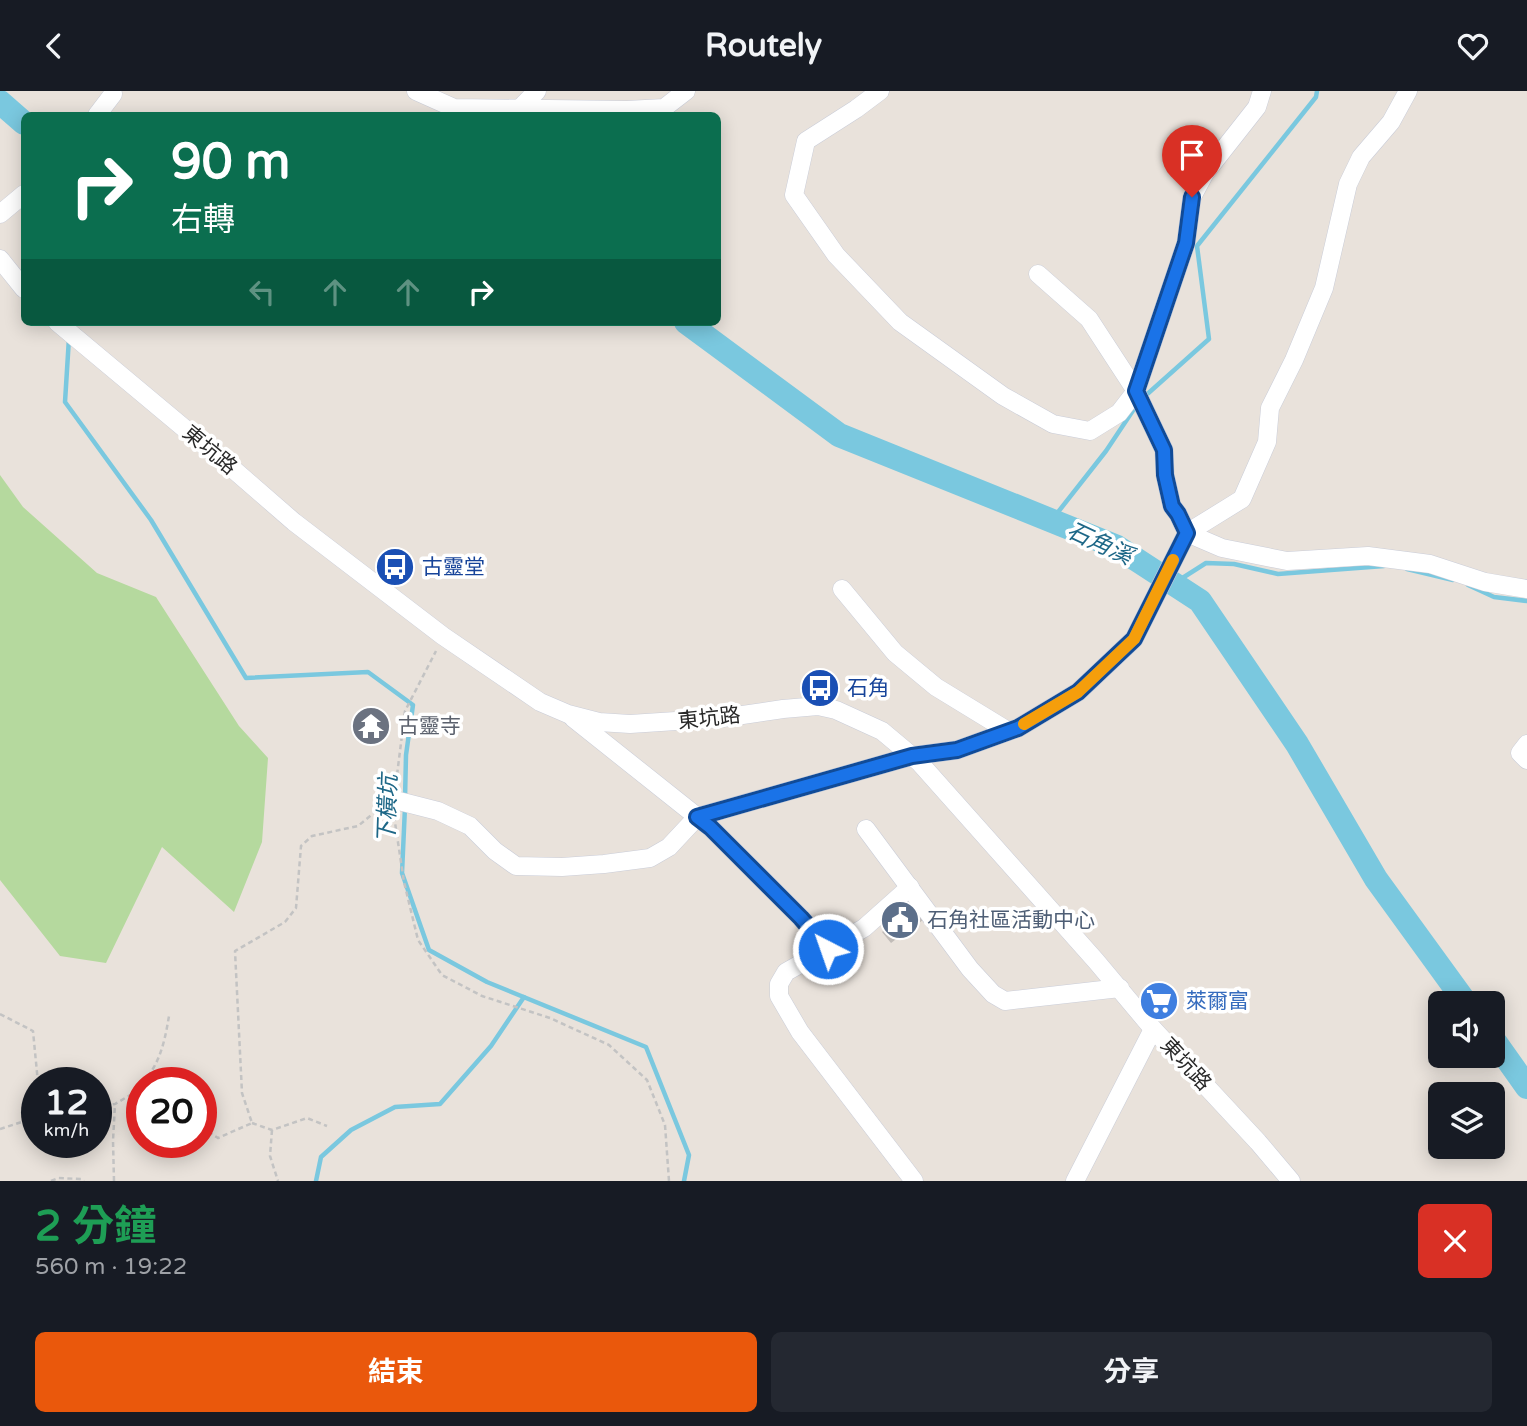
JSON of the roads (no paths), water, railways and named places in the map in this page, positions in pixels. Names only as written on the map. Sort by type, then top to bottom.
[{"type":"street","points":[[416,91],[454,107],[627,110],[663,108],[686,91]]},
{"type":"street","points":[[521,107],[537,91]]},
{"type":"street","points":[[880,91],[806,141],[794,195],[836,255],[900,322],[1003,396],[1054,424],[1090,431],[1119,412],[1136,391],[1186,243],[1192,197],[1205,173],[1256,107],[1262,91]]},
{"type":"street","points":[[393,799],[438,811],[470,826],[495,851],[516,866],[562,867],[650,858],[669,847],[697,817],[912,756],[957,750],[1018,728],[1078,692],[1134,639],[1187,533],[1242,499],[1267,442],[1270,408],[1294,361],[1324,288],[1348,184],[1361,157],[1391,121],[1408,91]]},
{"type":"street","points":[[100,112],[111,92]]},
{"type":"street","points":[[0,214],[21,196]]},
{"type":"street","points":[[0,259],[21,285]]},
{"type":"street","points":[[1038,274],[1089,319],[1136,391],[1164,450],[1165,475],[1172,506],[1187,533],[1222,548],[1287,561],[1367,556],[1430,564],[1485,582],[1527,589]]},
{"type":"street","name":"東坑路","points":[[62,326],[294,522],[443,636],[540,702],[568,714],[599,722],[630,724],[722,718],[818,706],[836,710],[881,731],[919,762],[1120,988],[1153,1029],[1291,1181]]},
{"type":"street","points":[[842,589],[895,653],[936,687],[1008,731]]},
{"type":"street","points":[[568,714],[710,827],[801,918],[828,949]]},
{"type":"street","points":[[1527,744],[1520,753],[1527,759]]},
{"type":"street","points":[[866,829],[970,969],[992,994],[1005,1001],[1120,988]]},
{"type":"street","points":[[910,887],[863,928],[786,972],[779,984],[779,996],[800,1032],[914,1181]]},
{"type":"street","points":[[1075,1181],[1153,1029]]},
{"type":"waterway","points":[[1144,397],[1209,339],[1197,246],[1316,97],[1317,91]]},
{"type":"waterway","name":"石角溪","points":[[0,102],[21,120]]},
{"type":"waterway","name":"石角溪","points":[[691,326],[839,435],[1117,547],[1200,601],[1297,744],[1376,879],[1457,991]]},
{"type":"waterway","name":"下橫坑","points":[[69,338],[65,402],[151,520],[246,678],[368,672],[413,705],[406,755],[405,799]]},
{"type":"waterway","points":[[1051,521],[1106,451],[1138,403]]},
{"type":"waterway","points":[[1173,584],[1206,563],[1234,564],[1278,574],[1384,566]]},
{"type":"waterway","points":[[1407,569],[1453,580]]},
{"type":"waterway","points":[[1468,585],[1494,597],[1527,601]]},
{"type":"waterway","name":"下橫坑","points":[[405,807],[402,873],[429,950],[487,982],[646,1047],[689,1155],[684,1181]]},
{"type":"waterway","points":[[316,1181],[321,1157],[351,1130],[395,1107],[440,1104],[491,1046],[524,997]]},
{"type":"waterway","name":"石角溪","points":[[1505,1056],[1527,1087]]},
{"type":"place","name":"古靈堂","points":[[395,567]]},
{"type":"place","name":"石角","points":[[820,688]]},
{"type":"place","name":"古靈寺","points":[[371,726]]},
{"type":"place","name":"石角社區活動中心","points":[[900,920]]},
{"type":"place","name":"萊爾富","points":[[1159,1001]]}]
